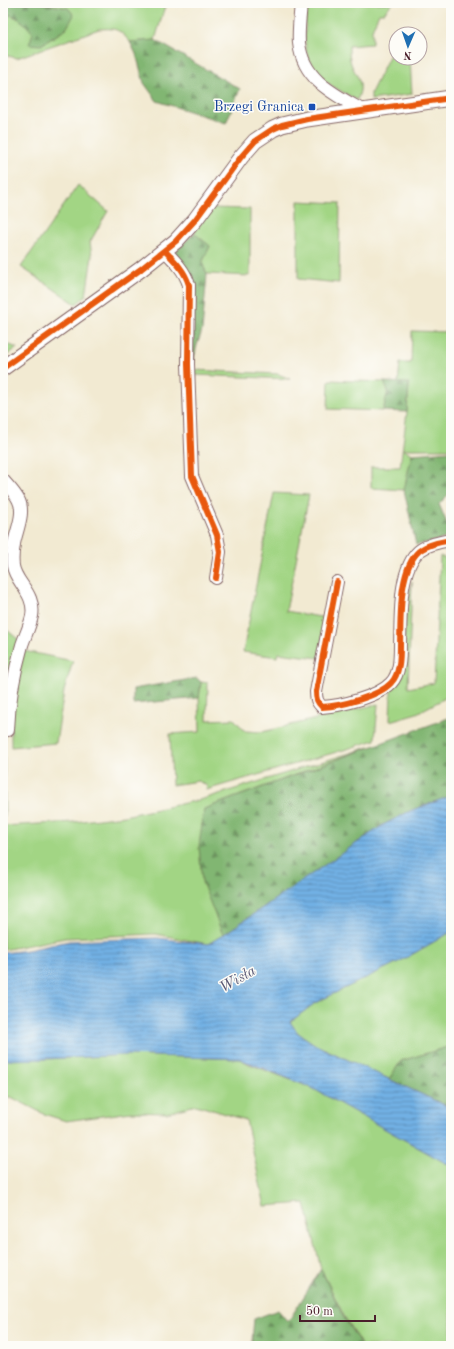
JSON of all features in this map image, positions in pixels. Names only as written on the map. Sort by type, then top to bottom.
[{"type":"street","points":[[302,3],[299,43],[305,66],[325,88],[362,110]]},
{"type":"street","points":[[3,368],[165,251],[195,220],[241,157],[255,141],[267,132],[282,125],[362,110],[451,98]]},
{"type":"street","points":[[165,251],[180,268],[189,285],[188,364],[192,476],[217,535],[220,552],[216,578]]},
{"type":"street","points":[[3,480],[18,499],[21,506],[21,514],[14,546],[13,567],[26,588],[32,607],[32,616],[14,677],[8,730]]},
{"type":"street","points":[[337,582],[316,692],[318,703],[322,707],[351,702],[370,695],[391,683],[397,670],[400,657],[402,594],[410,564],[418,553],[427,546],[451,540]]},
{"type":"green space","points":[[3,3],[40,3],[68,8],[74,15],[66,29],[41,45],[29,44],[33,33],[20,20],[3,13]]},
{"type":"green space","points":[[40,3],[166,3],[155,40],[130,42],[117,30],[99,29],[17,58],[3,55],[3,13],[21,20],[33,33],[41,45],[66,29],[68,8]]},
{"type":"green space","points":[[307,3],[392,3],[384,13],[379,13],[372,30],[372,44],[349,46],[350,60],[360,83],[357,100],[336,89],[325,81],[311,64],[307,55],[305,35]]},
{"type":"green space","points":[[155,40],[240,89],[226,123],[157,101],[144,83],[136,54],[130,42]]},
{"type":"green space","points":[[388,58],[388,66],[410,66],[412,94],[371,100],[371,93]]},
{"type":"green space","points":[[78,185],[108,211],[90,242],[92,256],[86,296],[76,304],[21,267]]},
{"type":"green space","points":[[298,201],[340,203],[339,283],[298,279]]},
{"type":"green space","points":[[211,208],[250,209],[250,276],[207,274],[202,263],[210,246],[194,233]]},
{"type":"green space","points":[[194,233],[210,246],[202,263],[207,274],[202,331],[193,362],[193,309],[175,252]]},
{"type":"green space","points":[[412,331],[451,332],[451,449],[403,449],[412,454],[404,490],[371,488],[371,467],[400,467],[409,384],[398,383],[400,363],[411,363]]},
{"type":"green space","points":[[3,342],[17,348],[3,358]]},
{"type":"green space","points":[[193,370],[278,374],[290,379],[194,375]]},
{"type":"green space","points":[[329,380],[384,382],[388,391],[383,411],[328,409]]},
{"type":"green space","points":[[384,382],[409,383],[407,412],[383,411],[388,391]]},
{"type":"green space","points":[[451,451],[451,492],[439,504],[451,533],[451,537],[416,545],[404,490],[412,454]]},
{"type":"green space","points":[[274,493],[309,495],[286,611],[326,618],[319,658],[278,653],[277,657],[243,652]]},
{"type":"green space","points":[[440,556],[451,561],[451,695],[417,713],[390,721],[391,691],[401,672],[407,603],[412,581],[408,688],[434,683]]},
{"type":"green space","points":[[7,630],[19,640],[7,699],[4,750],[5,816],[3,816],[3,631]]},
{"type":"green space","points":[[24,651],[73,661],[64,691],[56,743],[11,747],[11,713]]},
{"type":"green space","points":[[197,678],[201,682],[199,698],[133,704],[133,689]]},
{"type":"green space","points":[[201,682],[208,683],[207,720],[234,719],[245,731],[262,732],[378,704],[375,740],[206,790],[207,786],[198,781],[172,785],[170,734],[200,732],[199,698]]},
{"type":"green space","points":[[451,717],[451,796],[412,810],[383,825],[223,935],[202,882],[199,846],[204,809]]},
{"type":"green space","points":[[369,747],[204,809],[205,882],[223,935],[208,944],[155,934],[65,938],[3,950],[3,826],[74,822],[124,816],[167,807],[203,799]]},
{"type":"green space","points":[[451,932],[451,1046],[401,1061],[389,1079],[316,1045],[298,1033],[290,1022],[315,1003],[404,959]]},
{"type":"green space","points":[[451,1046],[451,1108],[389,1079],[401,1061]]},
{"type":"green space","points":[[127,1055],[240,1059],[249,1064],[312,1088],[451,1166],[451,1346],[360,1346],[360,1343],[344,1316],[321,1269],[305,1203],[265,1206],[246,1120],[196,1105],[167,1113],[131,1112],[66,1121],[44,1114],[11,1097],[3,1097],[3,1059],[45,1059]]},
{"type":"green space","points":[[321,1269],[343,1316],[360,1343],[360,1346],[247,1346],[252,1341],[254,1319],[278,1310],[288,1322]]},
{"type":"water","name":"Wisła","points":[[451,796],[451,932],[404,959],[315,1003],[290,1022],[298,1033],[316,1045],[451,1108],[451,1166],[312,1088],[240,1059],[127,1055],[3,1060],[3,953],[28,950],[69,941],[157,938],[208,944],[383,825],[412,810]]},
{"type":"cycle path","points":[[3,368],[141,269],[176,241],[195,220],[241,157],[255,141],[273,129],[282,125],[307,119],[451,98]]},
{"type":"cycle path","points":[[165,251],[176,262],[189,285],[188,364],[192,476],[217,535],[220,552],[216,578]]},
{"type":"cycle path","points":[[337,582],[316,692],[317,700],[322,707],[339,705],[358,700],[377,693],[391,683],[398,670],[400,660],[402,595],[407,570],[412,559],[419,551],[430,545],[451,540]]},
{"type":"place","name":"Brzegi Granica","points":[[312,107]]}]
